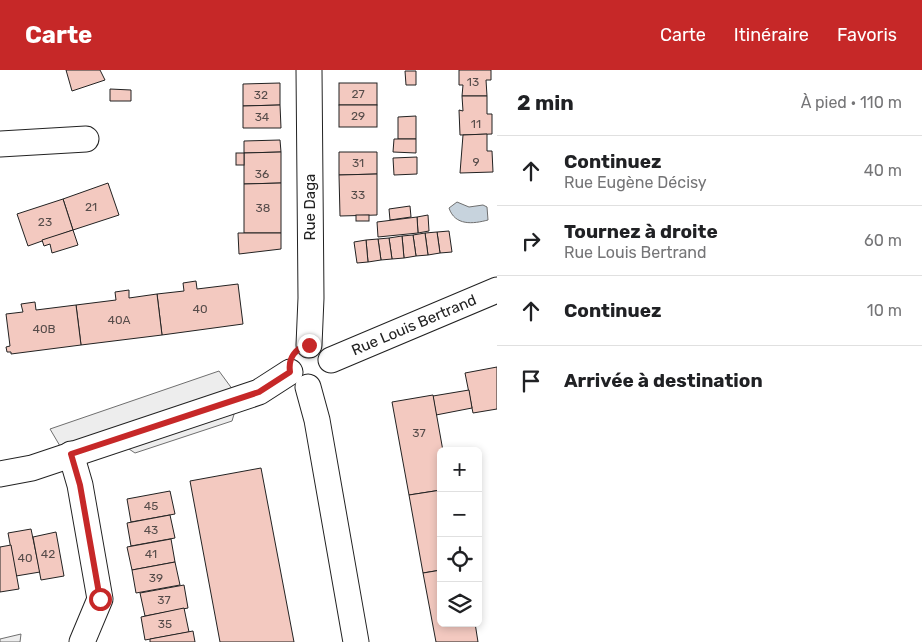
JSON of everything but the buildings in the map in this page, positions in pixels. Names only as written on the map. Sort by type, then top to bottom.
[{"type":"street","name":"Rue Daga","points":[[309,70],[311,298],[309,345]]},
{"type":"street","points":[[0,144],[86,139]]},
{"type":"street","name":"Rue Louis Bertrand","points":[[331,360],[497,290]]},
{"type":"street","points":[[0,474],[12,474],[299,380],[315,387],[327,380],[332,366],[331,360],[320,347],[303,346],[293,354],[289,366],[299,380],[317,420],[356,642]]},
{"type":"street","points":[[71,454],[80,485],[100,599],[82,642]]},
{"type":"shaded area","points":[[457,202],[469,207],[483,205],[487,207],[488,220],[471,223],[460,221],[452,214],[449,208]]},
{"type":"shaded area","points":[[219,371],[233,390],[60,446],[50,429]]},
{"type":"shaded area","points":[[235,411],[232,421],[135,453],[126,447]]},
{"type":"shaded area","points":[[21,634],[20,642],[0,642],[0,639]]},
{"type":"route","points":[[100,599],[80,485],[71,454],[270,387],[290,372],[289,366],[293,354],[303,346],[309,345]]}]
